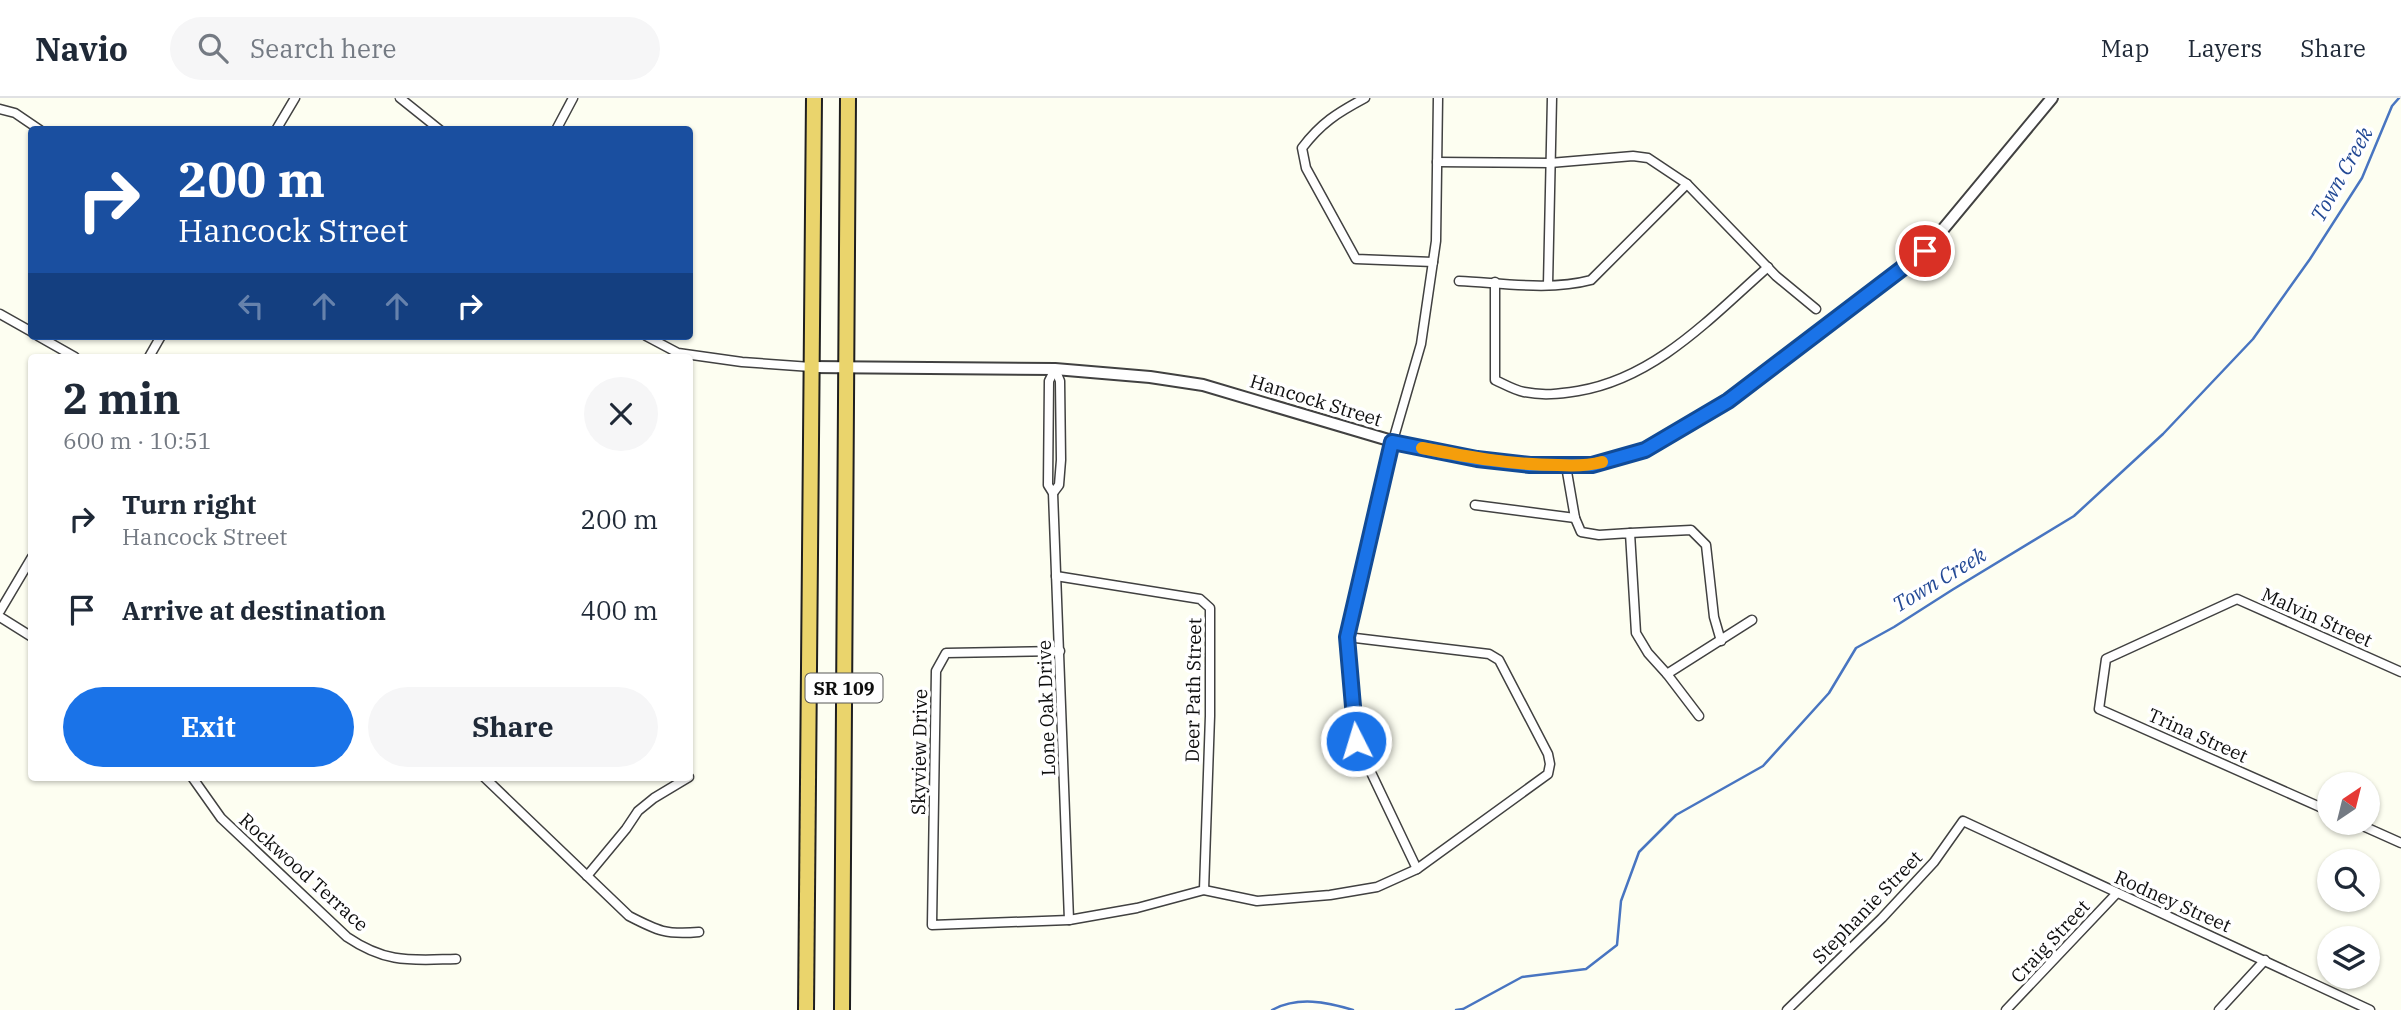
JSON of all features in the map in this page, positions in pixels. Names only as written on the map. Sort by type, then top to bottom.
[{"type":"highway","name":"SR 109","points":[[806,1010],[814,98]]},
{"type":"highway","name":"SR 109","points":[[842,1010],[848,98]]},
{"type":"street","points":[[278,126],[295,98]]},
{"type":"street","points":[[400,98],[435,126]]},
{"type":"street","points":[[558,126],[573,98]]},
{"type":"street","points":[[1365,98],[1334,115],[1315,131],[1303,148],[1306,168],[1356,259],[1433,262]]},
{"type":"street","points":[[1417,869],[1356,741],[1347,637],[1392,442],[1421,344],[1436,241],[1438,98]]},
{"type":"street","points":[[1548,285],[1552,98]]},
{"type":"street","name":"Hancock Street","points":[[693,357],[811,367],[1055,369],[1150,377],[1203,385],[1392,442],[1477,459],[1530,465],[1592,465],[1645,450],[1728,401],[1925,251],[2052,98]]},
{"type":"street","points":[[0,109],[15,113],[34,126]]},
{"type":"street","points":[[1437,162],[1550,163],[1633,156],[1647,158],[1687,184],[1768,267],[1815,309]]},
{"type":"street","points":[[1459,281],[1548,285],[1577,284],[1591,280],[1687,184]]},
{"type":"street","points":[[1495,282],[1494,380],[1521,391],[1548,395],[1600,387],[1636,373],[1684,342],[1768,267]]},
{"type":"street","points":[[0,314],[28,330]]},
{"type":"street","points":[[45,340],[70,354]]},
{"type":"street","name":"Hancock Street","points":[[654,340],[680,354]]},
{"type":"street","name":"Lone Oak Drive","points":[[1055,369],[1049,381],[1048,485],[1053,494],[1069,920]]},
{"type":"street","points":[[1566,466],[1574,518],[1581,532],[1599,535],[1691,530],[1706,545],[1714,617],[1721,641]]},
{"type":"street","points":[[1475,505],[1574,518]]},
{"type":"street","points":[[1630,533],[1636,633],[1648,653],[1699,716]]},
{"type":"street","points":[[0,611],[4,594],[28,563]]},
{"type":"street","name":"Deer Path Street","points":[[1056,576],[1200,599],[1210,608],[1210,716],[1204,890]]},
{"type":"street","name":"Malvin Street","points":[[2106,659],[2238,599],[2401,672]]},
{"type":"street","points":[[0,617],[28,634]]},
{"type":"street","points":[[1667,674],[1752,620]]},
{"type":"street","points":[[1069,920],[1137,908],[1204,890],[1257,901],[1377,887],[1417,869],[1548,774],[1548,754],[1499,660],[1489,654],[1347,637]]},
{"type":"street","name":"Skyview Drive","points":[[1060,651],[946,653],[936,671],[932,925],[1069,920]]},
{"type":"street","name":"Trina Street","points":[[2106,659],[2099,709],[2317,806]]},
{"type":"street","name":"Rockwood Terrace","points":[[195,781],[221,818],[347,937],[367,950],[384,956],[407,960],[456,958]]},
{"type":"street","points":[[488,781],[629,916],[654,929],[673,934],[699,932]]},
{"type":"street","points":[[587,876],[638,811],[653,798],[682,781]]},
{"type":"street","name":"Rodney Street","points":[[1963,821],[2370,1010]]},
{"type":"street","name":"Stephanie Street","points":[[1787,1010],[1891,909],[1934,862],[1963,821]]},
{"type":"street","points":[[2380,834],[2401,844]]},
{"type":"street","name":"Craig Street","points":[[2006,1010],[2117,893]]},
{"type":"street","points":[[2219,1010],[2265,960]]},
{"type":"waterway","name":"Town Creek","points":[[1456,1010],[1463,1009],[1522,977],[1586,969],[1617,945],[1621,901],[1639,852],[1676,815],[1763,766],[1829,693],[1856,648],[2074,516],[2163,434],[2253,339],[2310,259],[2362,178],[2392,106],[2399,98]]},
{"type":"waterway","name":"Town Creek","points":[[1272,1010],[1302,1002],[1323,1003],[1353,1010]]},
{"type":"slow traffic","points":[[1422,448],[1477,459],[1530,465],[1580,466],[1602,462]]},
{"type":"route","points":[[1356,741],[1347,637],[1392,442],[1477,459],[1530,465],[1592,465],[1645,450],[1728,401],[1925,251]]}]
